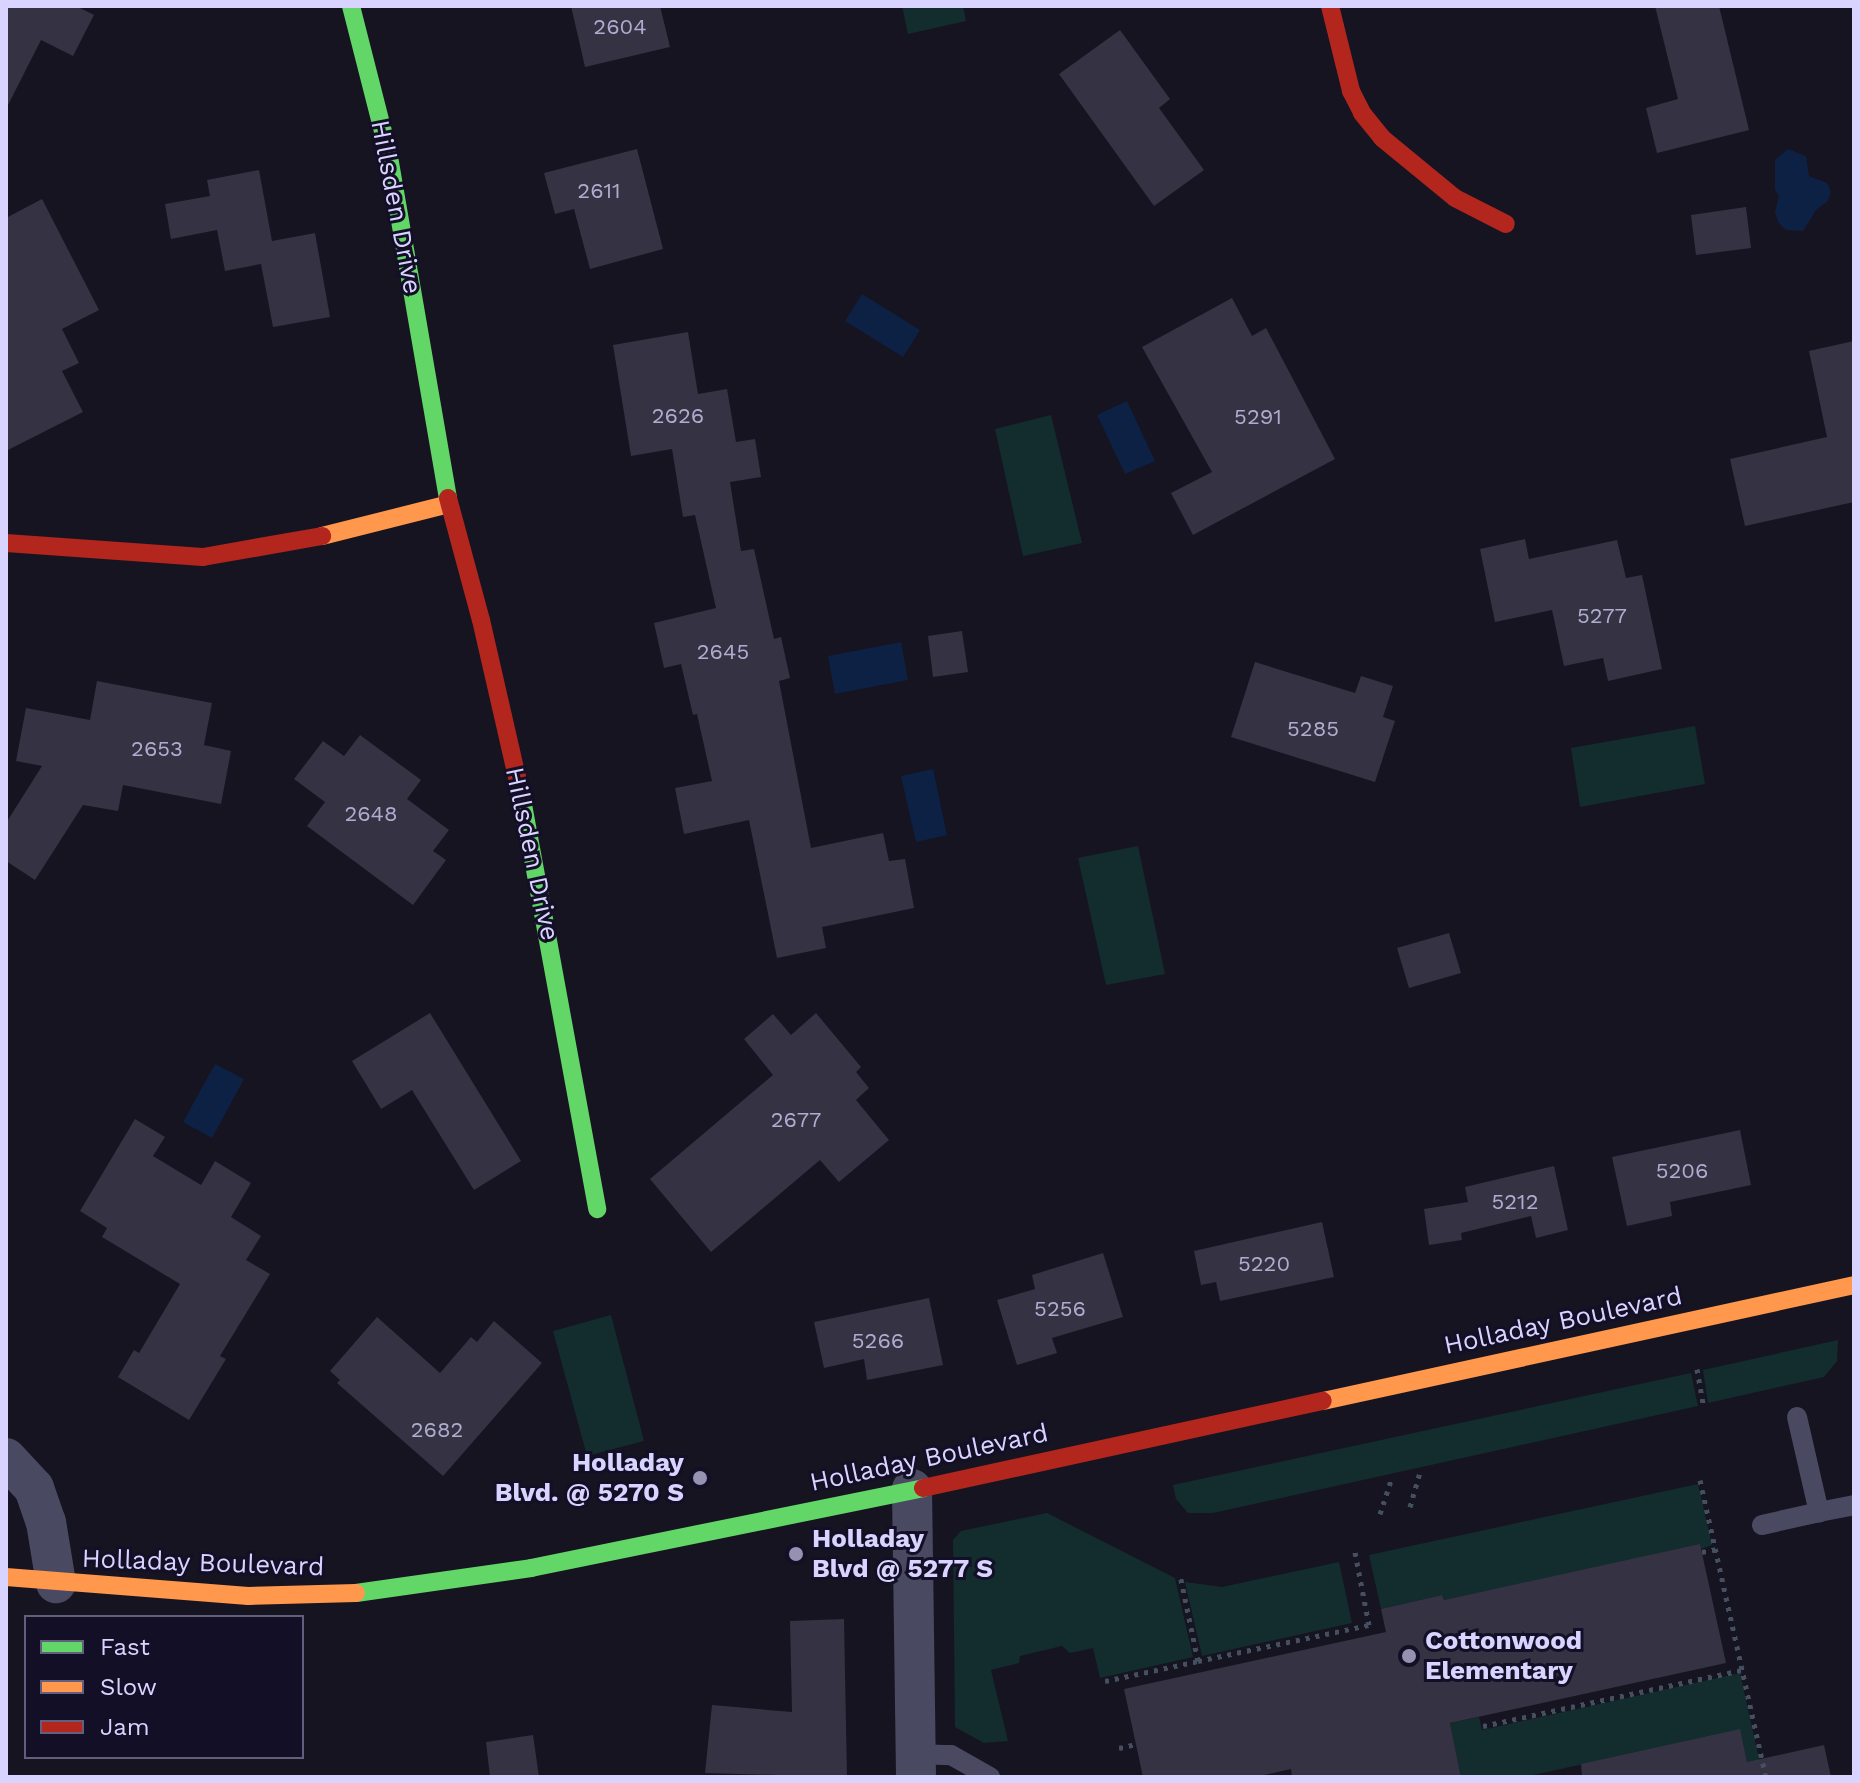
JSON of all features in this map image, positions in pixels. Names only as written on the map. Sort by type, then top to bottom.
[{"type":"street","name":"Hillsden Drive","points":[[351,6],[388,151],[449,504],[481,620],[526,819],[597,1209]]},
{"type":"street","points":[[1330,6],[1351,91],[1372,125],[1403,158],[1455,198],[1506,224]]},
{"type":"street","points":[[6,543],[203,557],[319,537],[449,504]]},
{"type":"street","name":"Holladay Boulevard","points":[[6,1577],[248,1596],[381,1591],[531,1568],[912,1489],[1854,1285]]},
{"type":"street","points":[[6,1458],[34,1488],[46,1522],[56,1583]]},
{"type":"street","points":[[912,1489],[916,1766]]},
{"type":"lane","points":[[1797,1417],[1819,1512]]},
{"type":"lane","points":[[1762,1525],[1854,1505]]},
{"type":"lane","points":[[916,1766],[951,1755],[990,1777]]},
{"type":"path","points":[[1697,1369],[1704,1407]]},
{"type":"path","points":[[1410,1507],[1420,1473]]},
{"type":"path","points":[[1380,1514],[1392,1478]]},
{"type":"path","points":[[1700,1480],[1766,1777]]},
{"type":"path","points":[[1702,1552],[1716,1549]]},
{"type":"path","points":[[1105,1681],[1369,1625],[1355,1552]]},
{"type":"path","points":[[1180,1575],[1198,1661]]},
{"type":"path","points":[[1483,1726],[1742,1670]]},
{"type":"path","points":[[1119,1748],[1136,1744]]},
{"type":"green space","points":[[902,6],[963,6],[966,21],[908,34]]},
{"type":"green space","points":[[1051,415],[1082,543],[1023,556],[995,429]]},
{"type":"green space","points":[[1695,726],[1705,784],[1580,807],[1571,748]]},
{"type":"green space","points":[[1138,846],[1165,974],[1106,985],[1078,858]]},
{"type":"green space","points":[[611,1315],[644,1441],[587,1456],[553,1331]]},
{"type":"green space","points":[[1838,1340],[1837,1361],[1824,1377],[1708,1403],[1703,1370]]},
{"type":"green space","points":[[1691,1373],[1698,1406],[1213,1513],[1188,1513],[1176,1499],[1173,1485]]},
{"type":"green space","points":[[1698,1484],[1712,1545],[1701,1549],[1700,1545],[1444,1600],[1442,1595],[1381,1609],[1369,1555]]},
{"type":"green space","points":[[1047,1513],[1175,1578],[1193,1657],[1100,1678],[1093,1648],[1070,1653],[1062,1646],[1020,1656],[1019,1663],[991,1670],[1008,1741],[984,1743],[955,1727],[953,1540],[961,1531]]},
{"type":"green space","points":[[1339,1562],[1352,1623],[1202,1656],[1185,1582],[1222,1587]]},
{"type":"green space","points":[[1740,1673],[1761,1768],[1749,1770],[1739,1730],[1524,1777],[1461,1777],[1450,1723],[1479,1717],[1482,1730]]},
{"type":"water","points":[[1788,149],[1806,156],[1809,176],[1827,183],[1831,192],[1828,201],[1816,210],[1803,231],[1786,230],[1778,222],[1775,212],[1779,196],[1775,190],[1775,160]]},
{"type":"water","points":[[862,294],[920,330],[903,357],[845,321]]},
{"type":"water","points":[[1127,401],[1155,461],[1125,474],[1097,415]]},
{"type":"water","points":[[901,642],[908,680],[835,694],[828,656]]},
{"type":"water","points":[[933,769],[947,835],[916,842],[901,776]]},
{"type":"water","points":[[215,1064],[244,1079],[212,1138],[183,1122]]},
{"type":"building","points":[[6,6],[76,6],[94,15],[73,56],[41,40],[6,109]]},
{"type":"building","points":[[571,6],[660,6],[670,47],[585,67]]},
{"type":"building","points":[[1655,6],[1719,6],[1749,130],[1657,153],[1646,108],[1678,99]]},
{"type":"building","points":[[1120,30],[1170,99],[1159,108],[1204,170],[1154,206],[1059,74]]},
{"type":"building","points":[[637,149],[663,249],[590,269],[574,209],[555,214],[544,173]]},
{"type":"building","points":[[259,170],[272,241],[315,233],[330,317],[273,327],[261,264],[225,271],[217,230],[171,239],[165,204],[210,196],[207,180]]},
{"type":"building","points":[[42,199],[99,310],[62,329],[79,363],[62,371],[83,412],[6,451],[6,218]]},
{"type":"building","points":[[1746,207],[1751,248],[1696,255],[1691,215]]},
{"type":"building","points":[[1232,298],[1252,336],[1266,328],[1335,459],[1193,535],[1171,493],[1212,472],[1142,347]]},
{"type":"building","points":[[688,332],[698,394],[727,389],[736,442],[755,439],[761,477],[730,482],[741,551],[754,549],[774,639],[781,637],[790,678],[779,681],[811,848],[883,833],[889,861],[905,859],[914,908],[822,927],[826,948],[777,958],[749,820],[684,834],[675,788],[712,781],[697,714],[693,715],[681,664],[664,668],[654,623],[716,608],[695,515],[683,517],[672,449],[631,456],[613,345]]},
{"type":"building","points":[[1854,341],[1854,502],[1745,526],[1730,459],[1827,437],[1809,351]]},
{"type":"building","points":[[1525,539],[1529,559],[1617,540],[1626,578],[1642,575],[1662,669],[1608,681],[1603,658],[1564,666],[1552,610],[1495,622],[1480,549]]},
{"type":"building","points":[[962,631],[968,672],[933,677],[928,636]]},
{"type":"building","points":[[1255,662],[1355,693],[1361,676],[1393,686],[1383,717],[1395,721],[1375,782],[1231,737]]},
{"type":"building","points":[[97,681],[212,703],[204,745],[231,751],[221,804],[123,785],[118,811],[83,805],[35,880],[6,861],[6,823],[42,766],[16,761],[26,708],[90,720]]},
{"type":"building","points":[[360,735],[421,780],[407,799],[449,830],[433,851],[446,860],[413,905],[307,826],[325,802],[294,779],[323,741],[344,756]]},
{"type":"building","points":[[1449,933],[1461,973],[1409,988],[1397,948]]},
{"type":"building","points":[[430,1013],[521,1161],[474,1190],[412,1090],[381,1109],[352,1061]]},
{"type":"building","points":[[816,1013],[861,1067],[856,1072],[869,1088],[856,1100],[889,1140],[839,1182],[820,1160],[711,1252],[650,1179],[773,1075],[744,1039],[773,1014],[791,1035]]},
{"type":"building","points":[[135,1119],[165,1137],[153,1156],[201,1185],[215,1161],[251,1183],[231,1217],[261,1236],[246,1260],[270,1274],[220,1356],[226,1359],[189,1420],[118,1377],[134,1350],[139,1353],[180,1284],[102,1237],[107,1228],[80,1211]]},
{"type":"building","points":[[1740,1130],[1751,1185],[1670,1202],[1672,1216],[1627,1226],[1612,1157]]},
{"type":"building","points":[[1554,1166],[1568,1230],[1536,1238],[1531,1216],[1461,1233],[1462,1240],[1429,1245],[1424,1209],[1468,1202],[1465,1187]]},
{"type":"building","points":[[1322,1222],[1334,1277],[1220,1301],[1216,1282],[1201,1285],[1194,1251]]},
{"type":"building","points":[[1103,1253],[1123,1317],[1052,1338],[1057,1353],[1017,1365],[997,1300],[1035,1289],[1032,1275]]},
{"type":"building","points":[[929,1298],[943,1365],[867,1380],[864,1359],[824,1368],[814,1322]]},
{"type":"building","points":[[377,1317],[440,1373],[471,1337],[477,1342],[494,1321],[542,1363],[443,1476],[337,1383],[340,1380],[330,1371]]},
{"type":"building","points":[[1700,1544],[1726,1663],[1450,1723],[1461,1777],[1292,1777],[1291,1769],[1255,1777],[1143,1777],[1124,1689],[1386,1632],[1381,1609],[1442,1595],[1444,1600]]},
{"type":"building","points":[[844,1619],[847,1777],[705,1773],[712,1705],[792,1712],[790,1621]]},
{"type":"building","points":[[1740,1729],[1747,1762],[1824,1745],[1831,1777],[1582,1777],[1581,1764]]},
{"type":"building","points":[[533,1735],[539,1777],[490,1777],[486,1742]]},
{"type":"traffic: fast","points":[[351,6],[388,151],[448,498]]},
{"type":"traffic: fast","points":[[522,799],[597,1209]]},
{"type":"traffic: fast","points":[[356,1593],[531,1568],[923,1488]]},
{"type":"traffic: slow","points":[[322,536],[449,504]]},
{"type":"traffic: slow","points":[[1323,1401],[1854,1285]]},
{"type":"traffic: slow","points":[[6,1577],[248,1596],[356,1593]]},
{"type":"traffic: jam","points":[[1330,6],[1351,91],[1362,113],[1382,138],[1455,198],[1506,224]]},
{"type":"traffic: jam","points":[[448,498],[481,620],[522,799]]},
{"type":"traffic: jam","points":[[6,543],[203,557],[322,536]]},
{"type":"traffic: jam","points":[[923,1488],[1323,1401]]},
{"type":"place","name":"Holladay Blvd. @ 5270 S","points":[[700,1478]]},
{"type":"place","name":"Holladay Blvd @ 5277 S","points":[[796,1554]]},
{"type":"place","name":"Cottonwood Elementary","points":[[1409,1656]]}]
